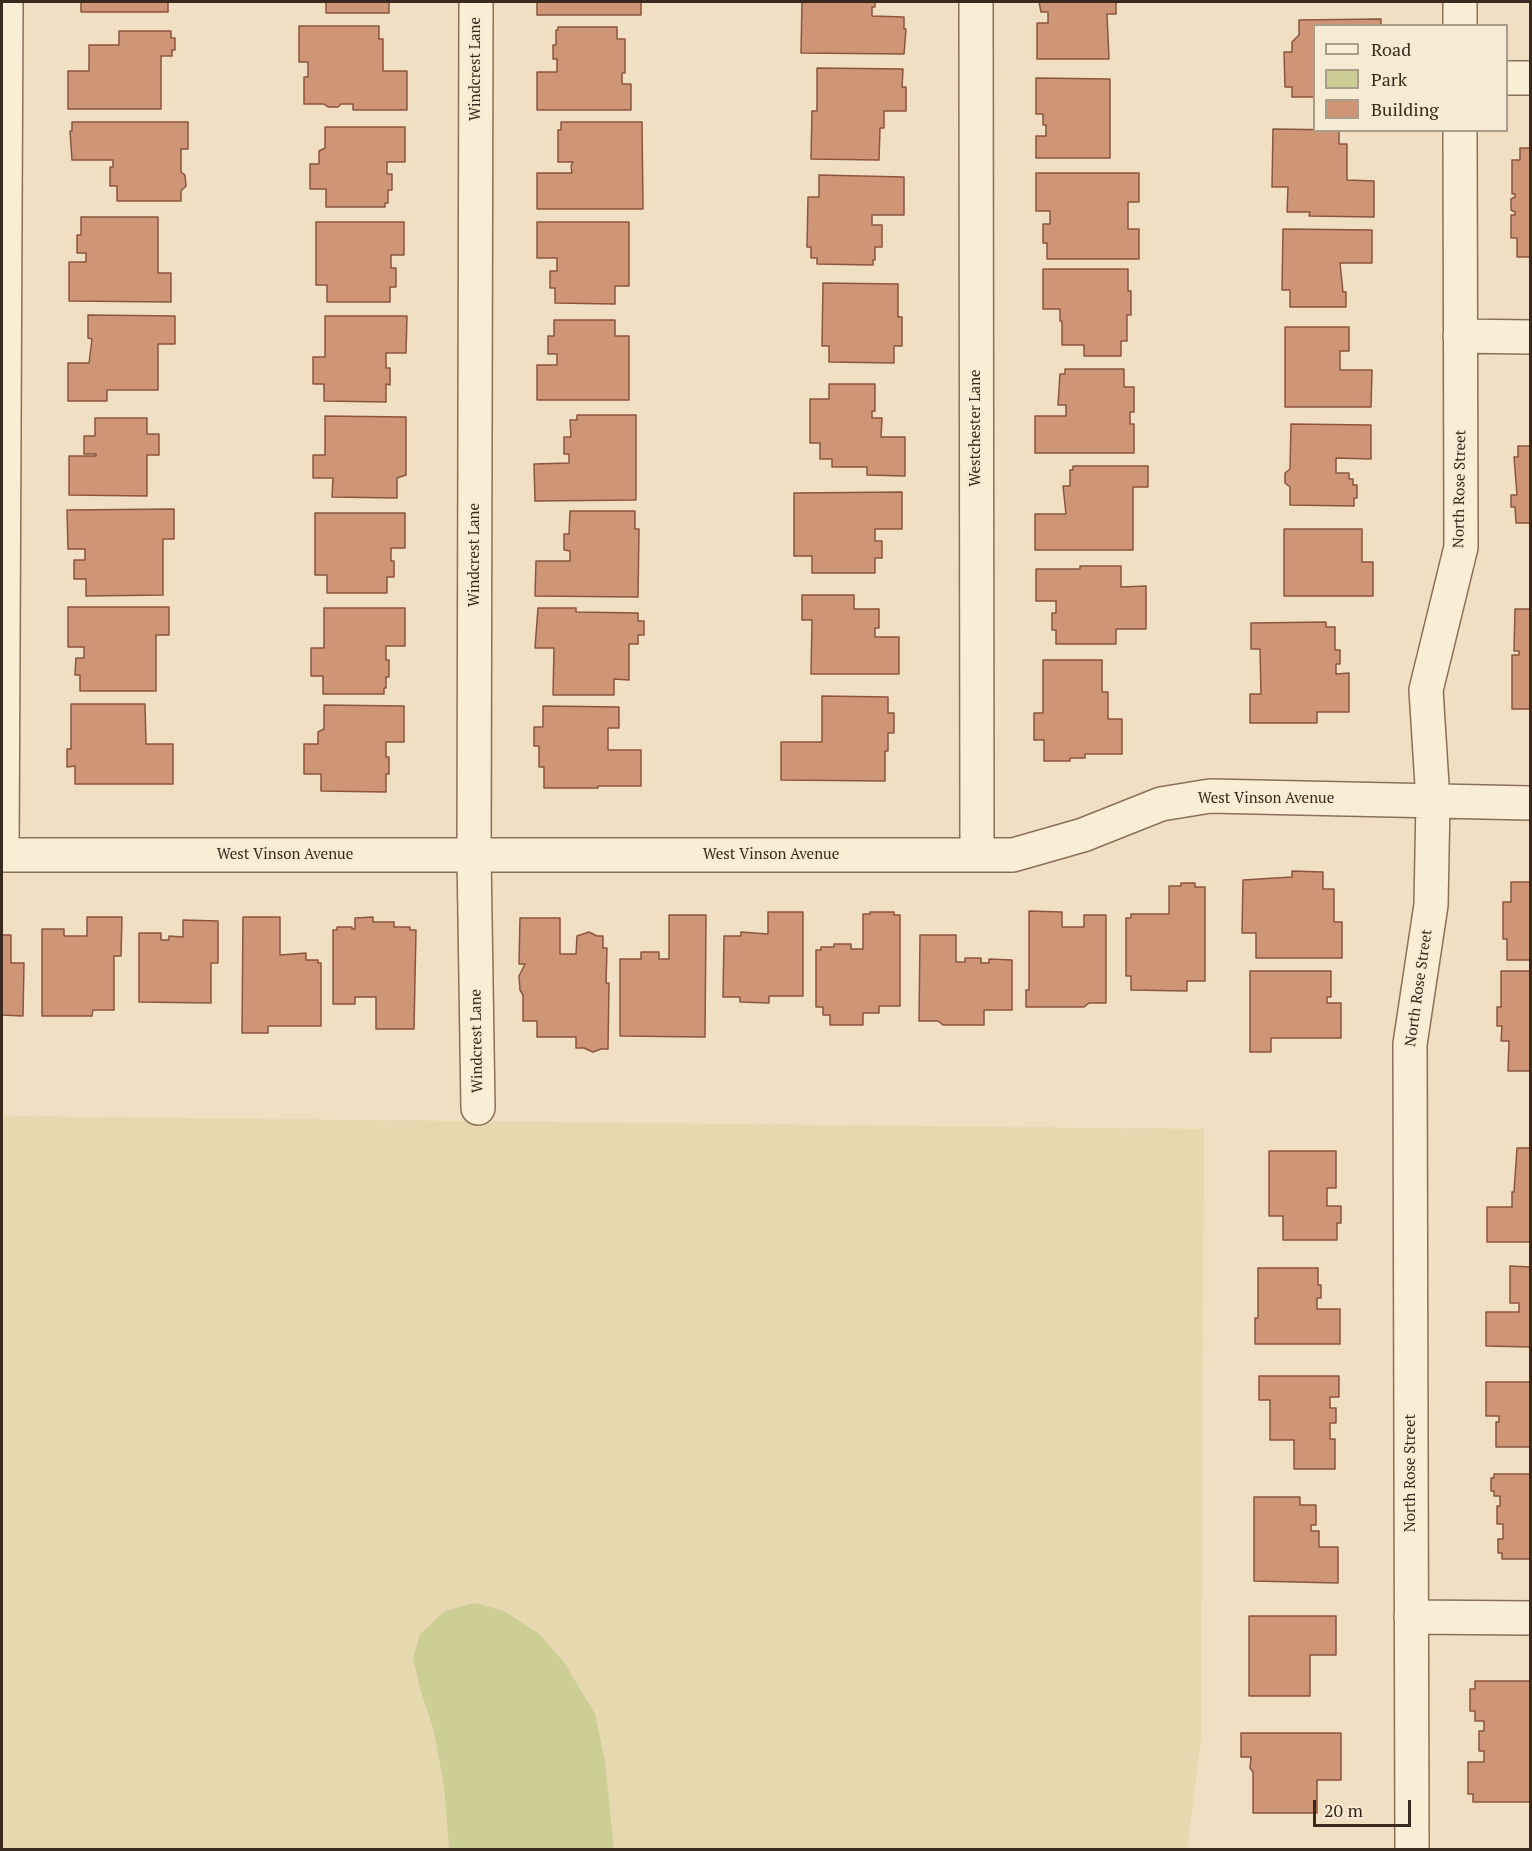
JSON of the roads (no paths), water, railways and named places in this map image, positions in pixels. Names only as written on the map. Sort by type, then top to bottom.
[{"type":"street","points":[[2,855],[6,2]]},
{"type":"street","name":"Windcrest Lane","points":[[476,2],[474,855],[478,1108]]},
{"type":"street","name":"Westchester Lane","points":[[976,2],[977,855]]},
{"type":"street","points":[[1460,2],[1460,24]]},
{"type":"street","points":[[1508,78],[1530,78]]},
{"type":"street","name":"North Rose Street","points":[[1412,1850],[1410,1044],[1431,905],[1433,801],[1426,690],[1461,547],[1460,132]]},
{"type":"street","points":[[1460,336],[1530,337]]},
{"type":"street","name":"West Vinson Avenue","points":[[2,855],[1013,855],[1083,835],[1161,804],[1210,796],[1530,803]]},
{"type":"street","points":[[1411,1617],[1530,1618]]}]
